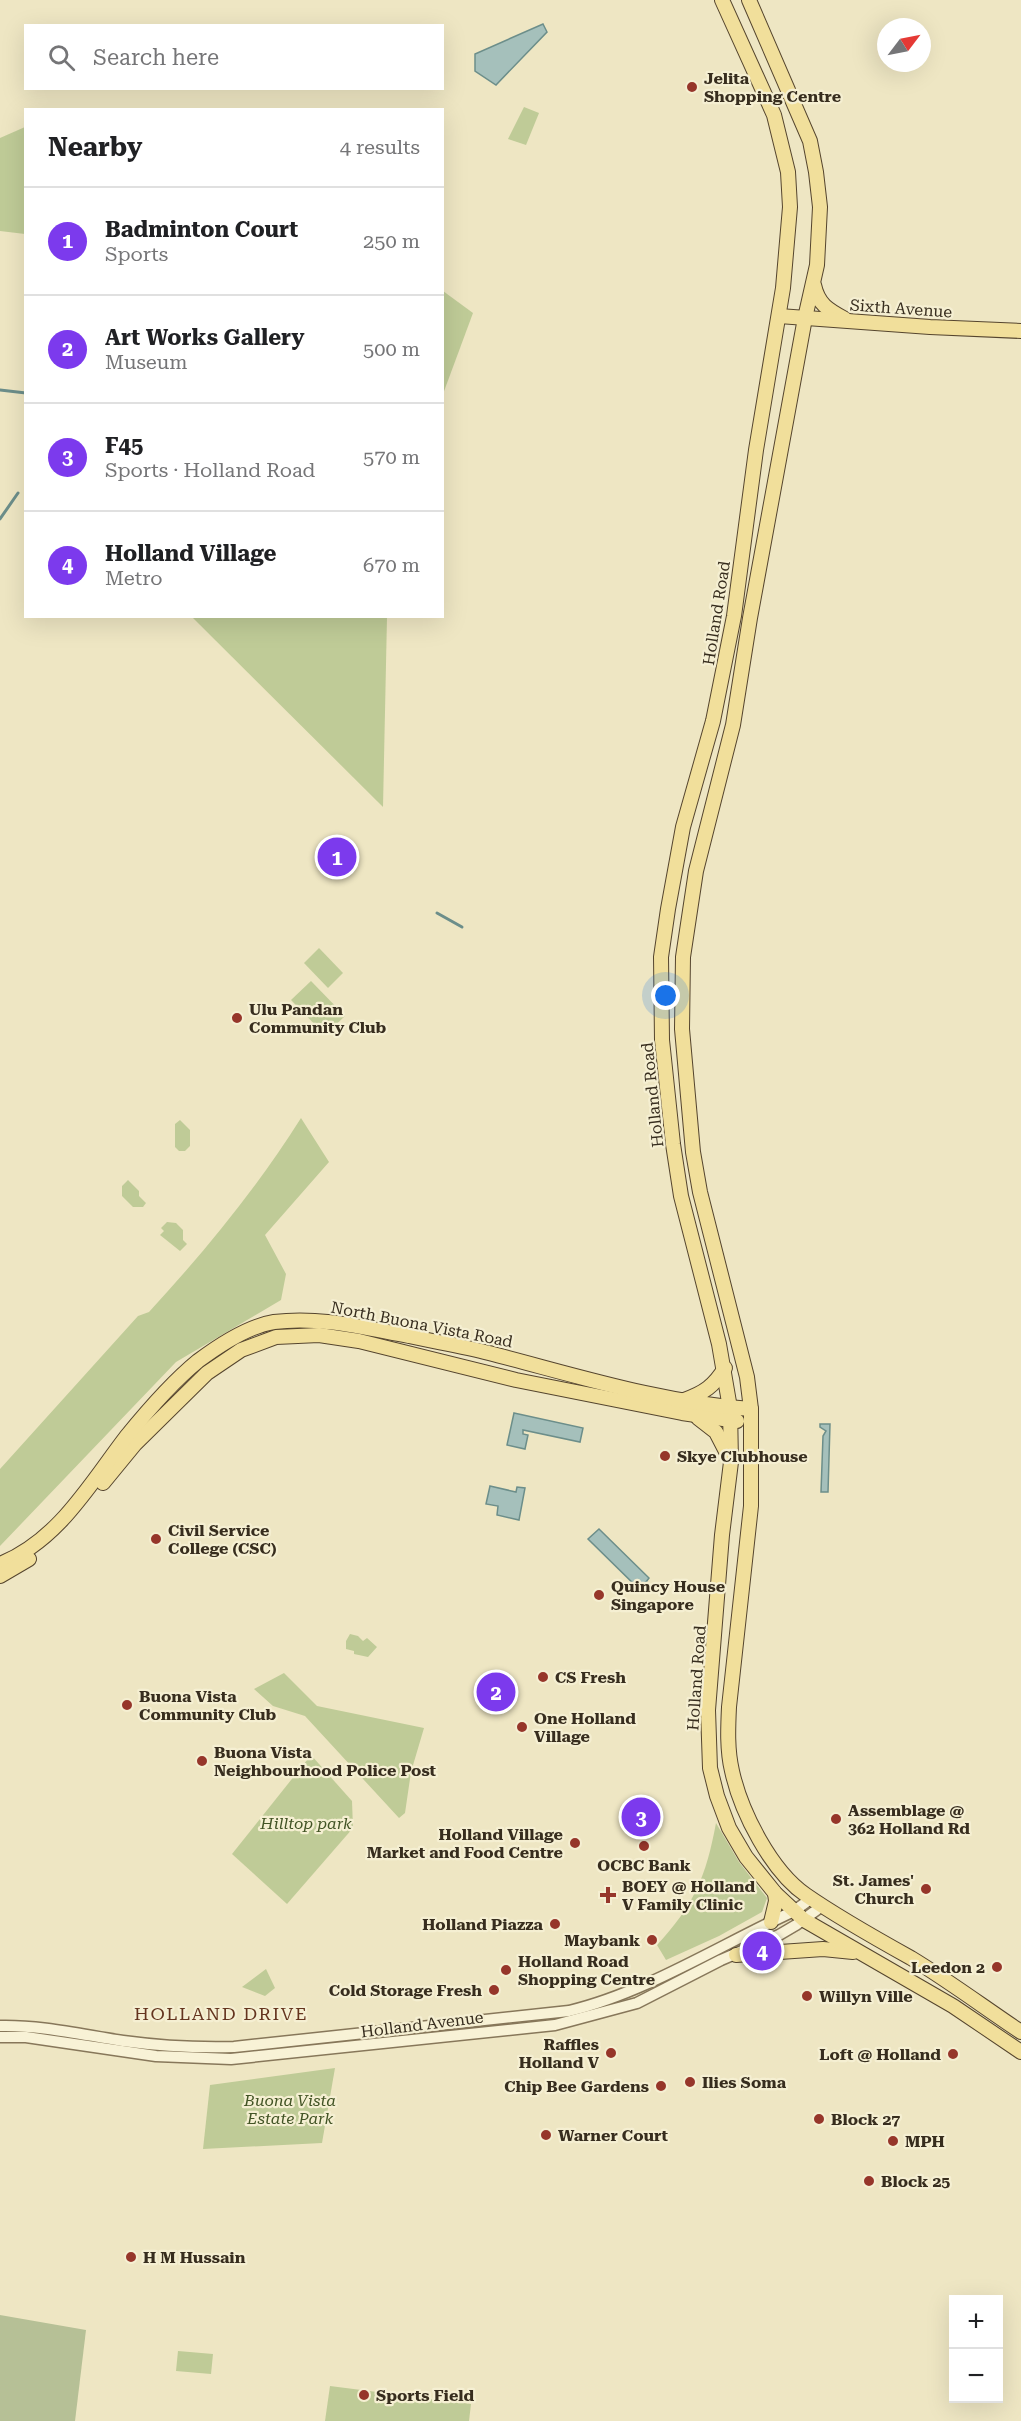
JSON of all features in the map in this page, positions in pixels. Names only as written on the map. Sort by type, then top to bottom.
[{"type":"main road","name":"Holland Road","points":[[722,0],[765,94],[781,139],[788,172],[789,217],[779,316],[755,460],[732,627],[713,721],[682,827],[661,957],[662,1040],[681,1196],[725,1368],[730,1414],[731,1462],[722,1535],[708,1710],[710,1768],[729,1828],[746,1857],[775,1893],[799,1915],[953,2006],[1021,2052]]},
{"type":"main road","name":"Holland Road","points":[[749,0],[810,141],[820,207],[814,285],[805,318],[750,618],[733,725],[696,871],[683,957],[682,1029],[693,1152],[700,1192],[747,1377],[751,1416],[751,1506],[729,1707],[728,1737],[731,1770],[741,1802],[755,1833],[797,1887],[817,1902],[912,1959],[1021,2032]]},
{"type":"main road","points":[[765,94],[772,78],[770,49]]},
{"type":"main road","points":[[814,285],[816,296],[826,309],[850,322]]},
{"type":"main road","name":"Sixth Avenue","points":[[779,316],[1021,331]]},
{"type":"main road","name":"North Buona Vista Road","points":[[0,1576],[14,1558],[52,1531],[159,1397],[198,1362],[234,1337],[273,1322],[320,1320],[472,1349],[684,1400],[730,1414]]},
{"type":"main road","name":"North Buona Vista Road","points":[[6,1566],[49,1543],[81,1509],[135,1444],[207,1373],[241,1350],[276,1337],[319,1335],[359,1341],[516,1380],[694,1415],[751,1416]]},
{"type":"main road","points":[[684,1400],[709,1389],[717,1382],[725,1368]]},
{"type":"main road","points":[[694,1415],[716,1432],[731,1462]]},
{"type":"main road","points":[[0,1587],[6,1582],[6,1566]]},
{"type":"main road","points":[[771,1922],[776,1901],[775,1893]]},
{"type":"main road","points":[[736,1954],[823,1949],[861,1953]]},
{"type":"street","name":"Holland Avenue","points":[[0,2026],[27,2026],[191,2059],[231,2059],[555,2025],[637,2003],[778,1935],[817,1902]]},
{"type":"street","name":"Holland Avenue","points":[[0,2037],[26,2037],[125,2046],[234,2047],[569,2011],[595,2005],[630,1991],[771,1922],[799,1915]]},
{"type":"green space","points":[[524,107],[539,113],[526,145],[508,139]]},
{"type":"green space","points":[[24,127],[24,234],[0,231],[0,138]]},
{"type":"green space","points":[[444,292],[473,313],[444,391]]},
{"type":"green space","points":[[193,618],[387,618],[383,807]]},
{"type":"green space","points":[[319,948],[343,973],[328,988],[304,963]]},
{"type":"green space","points":[[311,981],[345,1016],[325,1035],[291,1000]]},
{"type":"green space","points":[[301,1118],[329,1162],[265,1235],[286,1274],[281,1300],[176,1362],[0,1546],[0,1469],[138,1316],[149,1312],[190,1266],[248,1194]]},
{"type":"green space","points":[[180,1120],[190,1130],[190,1146],[185,1151],[179,1151],[175,1147],[175,1124]]},
{"type":"green space","points":[[128,1180],[139,1191],[139,1196],[146,1203],[143,1207],[133,1207],[122,1196],[122,1186]]},
{"type":"green space","points":[[167,1222],[176,1223],[183,1230],[183,1240],[187,1244],[180,1251],[160,1235],[164,1231],[161,1228]]},
{"type":"green space","points":[[350,1634],[358,1636],[363,1641],[367,1638],[377,1647],[368,1657],[354,1654],[354,1651],[346,1649],[346,1641]]},
{"type":"green space","points":[[284,1673],[317,1706],[424,1728],[411,1772],[405,1813],[399,1818],[305,1716],[273,1706],[254,1689]]},
{"type":"green space","name":"Hilltop park","points":[[311,1755],[352,1801],[353,1828],[287,1904],[232,1854]]},
{"type":"green space","points":[[716,1823],[739,1862],[767,1898],[762,1912],[719,1936],[666,1960],[657,1945],[680,1917],[697,1889],[708,1859]]},
{"type":"green space","points":[[266,1969],[275,1988],[265,1996],[242,1987]]},
{"type":"green space","name":"Buona Vista Estate Park","points":[[335,2068],[322,2143],[203,2149],[210,2085]]},
{"type":"green space","points":[[0,2315],[86,2330],[75,2421],[0,2421]]},
{"type":"green space","points":[[178,2351],[213,2354],[211,2374],[176,2371]]},
{"type":"green space","name":"Sports Field","points":[[330,2386],[471,2404],[469,2421],[325,2421]]},
{"type":"water","points":[[543,24],[547,32],[496,85],[475,71],[475,54]]},
{"type":"water","points":[[514,1413],[583,1428],[580,1442],[523,1430],[523,1434],[528,1435],[525,1449],[507,1445]]},
{"type":"water","points":[[820,1424],[830,1424],[828,1492],[821,1492],[823,1436],[826,1431],[820,1427]]},
{"type":"water","points":[[490,1486],[516,1492],[517,1487],[525,1488],[519,1520],[497,1515],[498,1506],[486,1504]]},
{"type":"water","points":[[599,1529],[649,1578],[640,1590],[588,1539]]},
{"type":"waterway","points":[[0,390],[24,393]]},
{"type":"waterway","points":[[0,519],[18,493]]},
{"type":"waterway","points":[[437,913],[462,927]]},
{"type":"place","name":"Jelita Shopping Centre","points":[[692,87]]},
{"type":"place","name":"Badminton Court","points":[[337,857]]},
{"type":"place","name":"Ulu Pandan Community Club","points":[[237,1018]]},
{"type":"place","name":"Skye Clubhouse","points":[[665,1456]]},
{"type":"place","name":"Civil Service College (CSC)","points":[[156,1539]]},
{"type":"place","name":"Quincy House Singapore","points":[[599,1595]]},
{"type":"place","name":"CS Fresh","points":[[543,1677]]},
{"type":"place","name":"Art Works Gallery","points":[[496,1692]]},
{"type":"place","name":"Buona Vista Community Club","points":[[127,1705]]},
{"type":"place","name":"One Holland Village","points":[[522,1727]]},
{"type":"place","name":"Buona Vista Neighbourhood Police Post","points":[[202,1761]]},
{"type":"place","name":"F45","points":[[641,1817]]},
{"type":"place","name":"Assemblage @ 362 Holland Rd","points":[[836,1819]]},
{"type":"place","name":"Holland Village Market and Food Centre","points":[[575,1843]]},
{"type":"place","name":"OCBC Bank","points":[[644,1846]]},
{"type":"place","name":"St. James' Church","points":[[926,1889]]},
{"type":"place","name":"BOEY @ Holland V Family Clinic","points":[[608,1895]]},
{"type":"place","name":"Holland Piazza","points":[[555,1924]]},
{"type":"place","name":"Maybank","points":[[652,1940]]},
{"type":"place","name":"Holland Village","points":[[762,1951]]},
{"type":"place","name":"Leedon 2","points":[[997,1967]]},
{"type":"place","name":"Holland Road Shopping Centre","points":[[506,1970]]},
{"type":"place","name":"Cold Storage Fresh","points":[[494,1990]]},
{"type":"place","name":"Willyn Ville","points":[[807,1996]]},
{"type":"place","name":"Raffles Holland V","points":[[611,2053]]},
{"type":"place","name":"Loft @ Holland","points":[[953,2054]]},
{"type":"place","name":"Ilies Soma","points":[[690,2082]]},
{"type":"place","name":"Chip Bee Gardens","points":[[661,2086]]},
{"type":"place","name":"Block 27","points":[[819,2119]]},
{"type":"place","name":"Warner Court","points":[[546,2135]]},
{"type":"place","name":"MPH","points":[[893,2141]]},
{"type":"place","name":"Block 25","points":[[869,2181]]},
{"type":"place","name":"H M Hussain","points":[[131,2257]]},
{"type":"place","name":"Sports Field","points":[[364,2395]]},
{"type":"district","name":"HOLLAND DRIVE","points":[[221,2014]]}]
